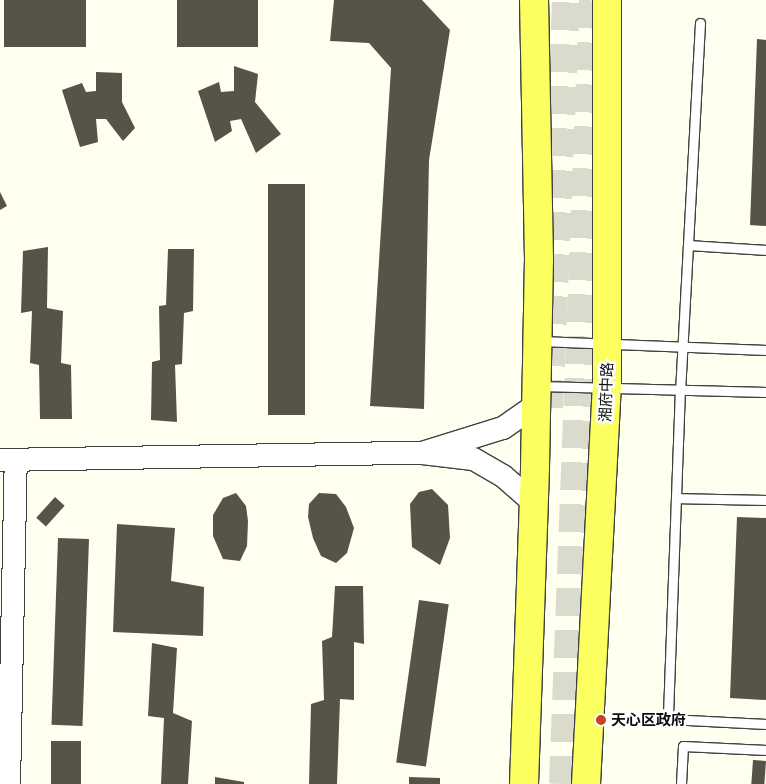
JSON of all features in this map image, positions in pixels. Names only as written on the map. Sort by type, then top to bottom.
[{"type":"main road","points":[[524,784],[534,503],[539,258],[534,0]]},
{"type":"main road","name":"湘府中路","points":[[586,784],[607,387],[607,0]]},
{"type":"street","points":[[422,453],[503,428],[536,396]]},
{"type":"street","points":[[9,784],[8,460],[422,453],[473,459],[503,476],[534,503]]},
{"type":"lane","points":[[700,23],[680,388],[668,719],[766,724]]},
{"type":"lane","points":[[688,244],[766,250]]},
{"type":"lane","points":[[537,341],[683,345],[766,350]]},
{"type":"lane","points":[[536,396],[607,387],[766,392]]},
{"type":"lane","points":[[676,498],[766,500]]},
{"type":"lane","points":[[681,784],[683,746],[766,750]]},
{"type":"building","points":[[4,0],[86,0],[86,47],[4,47]]},
{"type":"building","points":[[177,0],[258,0],[258,47],[177,47]]},
{"type":"building","points":[[334,0],[422,0],[450,30],[429,160],[424,409],[370,406],[391,68],[369,43],[330,41]]},
{"type":"building","points":[[757,39],[766,40],[766,226],[750,225]]},
{"type":"building","points":[[234,66],[258,74],[255,102],[281,134],[256,153],[241,119],[230,121],[232,131],[215,142],[198,91],[219,82],[221,92],[234,91]]},
{"type":"building","points":[[96,72],[122,73],[122,102],[135,128],[123,141],[106,119],[96,119],[98,142],[80,147],[62,90],[82,83],[86,92],[96,91]]},
{"type":"building","points":[[268,184],[305,184],[305,415],[268,415]]},
{"type":"building","points":[[0,192],[7,206],[0,210]]},
{"type":"building","points":[[48,247],[47,308],[63,311],[61,363],[71,365],[72,419],[40,419],[39,365],[30,363],[32,311],[21,313],[23,251]]},
{"type":"building","points":[[168,249],[194,249],[193,311],[184,313],[182,364],[175,365],[177,422],[151,420],[152,362],[160,360],[159,306],[166,305]]},
{"type":"building","points":[[432,489],[448,505],[450,538],[440,565],[412,547],[410,504],[419,492]]},
{"type":"building","points":[[236,493],[246,506],[248,521],[247,546],[240,561],[223,559],[213,536],[213,515],[223,498]]},
{"type":"building","points":[[319,493],[336,494],[346,507],[354,528],[347,553],[336,563],[321,556],[313,538],[308,517],[309,504]]},
{"type":"building","points":[[55,497],[65,506],[46,527],[36,518]]},
{"type":"building","points":[[737,517],[766,518],[766,700],[730,698]]},
{"type":"building","points":[[117,524],[175,528],[171,581],[204,587],[203,636],[113,632]]},
{"type":"building","points":[[58,538],[89,539],[82,726],[51,725]]},
{"type":"building","points":[[335,586],[363,586],[364,644],[354,642],[354,700],[340,699],[337,784],[309,784],[311,704],[324,700],[322,641],[332,637]]},
{"type":"building","points":[[419,600],[449,604],[426,767],[396,762]]},
{"type":"building","points":[[152,643],[177,648],[173,713],[192,721],[188,784],[161,784],[164,718],[148,716]]},
{"type":"building","points":[[51,741],[81,741],[81,784],[51,784]]},
{"type":"building","points":[[753,760],[766,761],[764,784],[751,784]]},
{"type":"building","points":[[215,777],[244,782],[244,784],[215,784]]},
{"type":"building","points":[[409,777],[440,778],[440,784],[409,784]]},
{"type":"tunnel","points":[[549,408],[566,0]]},
{"type":"tunnel","points":[[563,784],[593,0]]},
{"type":"place","name":"天心区政府","points":[[601,720]]}]
